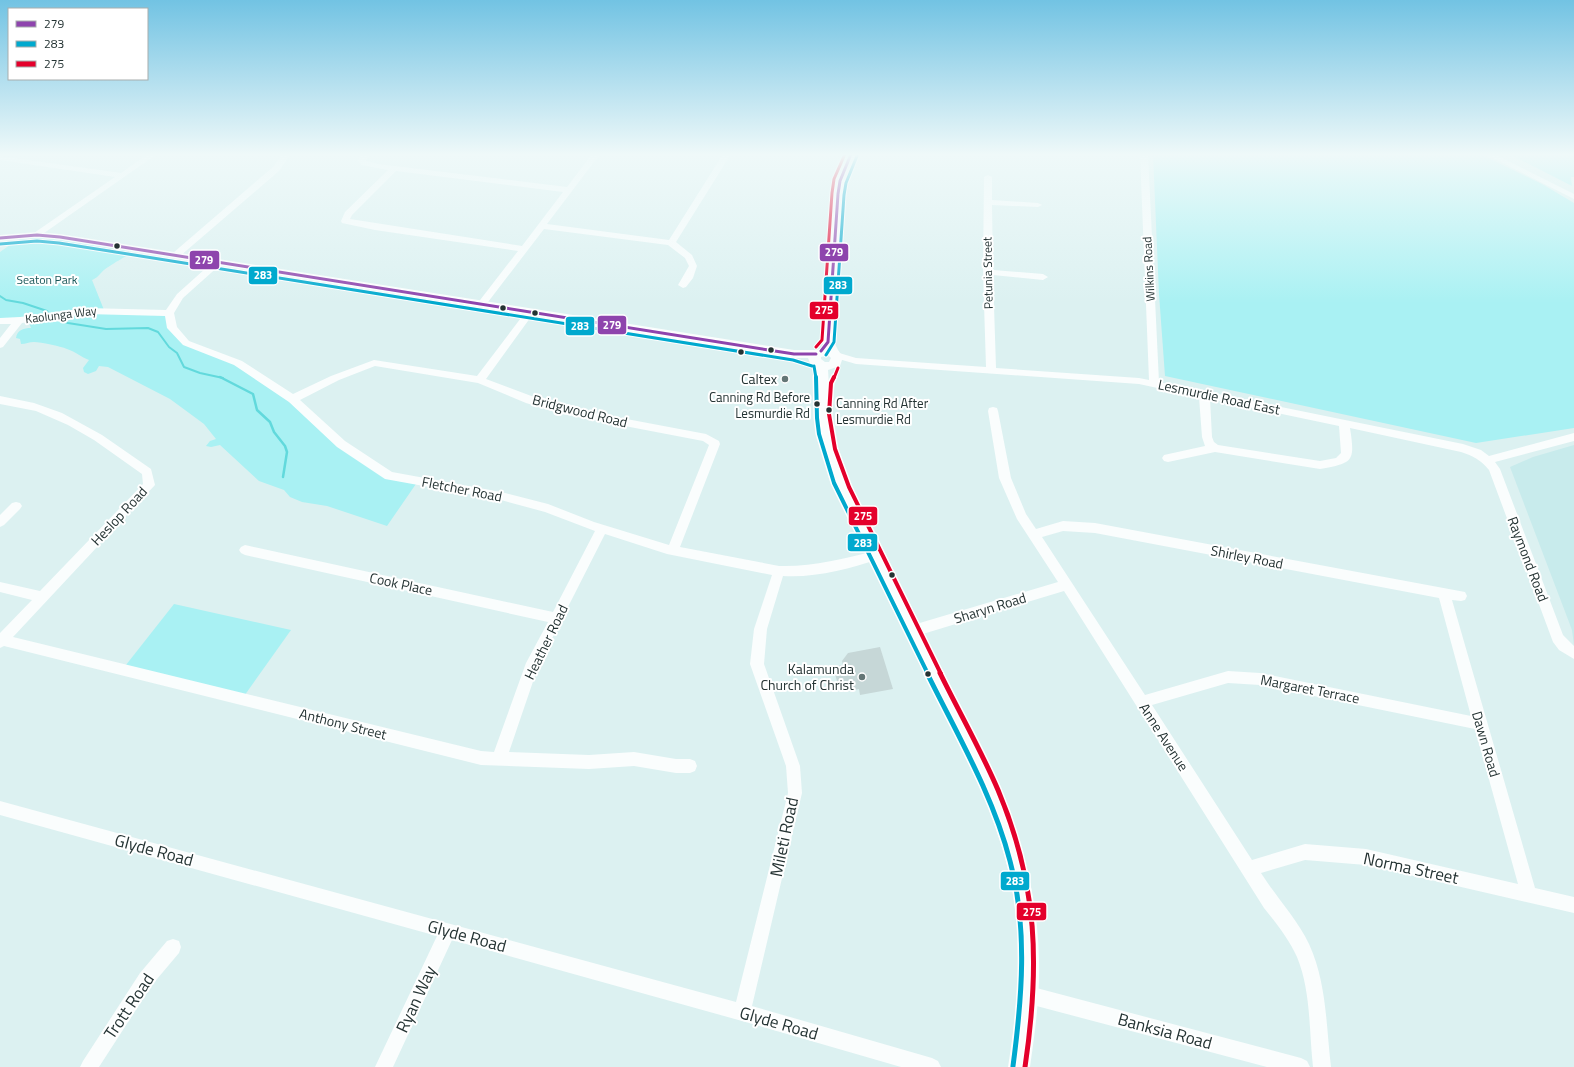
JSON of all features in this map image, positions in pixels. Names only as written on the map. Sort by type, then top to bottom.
[{"type":"main road","points":[[837,204],[823,414],[829,451],[843,489],[875,556],[992,792],[1017,861],[1025,902],[1030,954],[1029,995],[1019,1067]]},
{"type":"main road","points":[[0,238],[37,235],[176,255],[826,359]]},
{"type":"street","points":[[37,235],[81,204]]},
{"type":"street","points":[[176,255],[236,204]]},
{"type":"street","points":[[358,204],[348,214],[345,220],[375,227],[524,249]]},
{"type":"street","points":[[482,304],[559,204]]},
{"type":"street","points":[[671,243],[696,204]]},
{"type":"street","name":"Petunia Street","points":[[988,204],[988,272],[991,369]]},
{"type":"street","points":[[1018,204],[1038,205]]},
{"type":"street","name":"Wilkins Road","points":[[1146,204],[1154,384]]},
{"type":"street","points":[[542,226],[671,243],[689,257],[693,266],[683,285]]},
{"type":"street","points":[[169,313],[180,296],[218,262]]},
{"type":"street","points":[[988,272],[1043,276]]},
{"type":"street","name":"Kaolunga Way","points":[[0,321],[19,320],[73,312],[104,310],[144,314],[169,313]]},
{"type":"street","points":[[480,380],[530,312]]},
{"type":"street","name":"Fletcher Road","points":[[169,313],[172,328],[186,343],[238,363],[293,399],[341,444],[389,476],[501,496],[548,508],[602,529],[673,550],[778,571],[796,573],[813,571],[875,556]]},
{"type":"street","points":[[0,344],[19,320]]},
{"type":"street","name":"Lesmurdie Road East","points":[[826,359],[991,369],[1154,384],[1468,449],[1487,460]]},
{"type":"street","name":"Bridgwood Road","points":[[293,399],[335,378],[374,363],[480,380],[544,405],[575,413],[706,438],[715,444],[673,550]]},
{"type":"street","points":[[1204,394],[1207,437],[1209,444],[1216,448],[1320,466],[1331,464],[1340,461],[1346,456],[1348,450],[1344,424]]},
{"type":"street","name":"Heslop Road","points":[[0,400],[45,410],[74,423],[115,448],[147,472],[149,485],[1,641]]},
{"type":"street","name":"Anne Avenue","points":[[993,410],[1005,478],[1021,516],[1270,902],[1287,923],[1306,957],[1311,973],[1314,991],[1322,1067]]},
{"type":"street","points":[[1487,460],[1574,437]]},
{"type":"street","points":[[1168,458],[1216,448]]},
{"type":"street","name":"Raymond Road","points":[[1487,460],[1494,469],[1558,638],[1564,646],[1574,653]]},
{"type":"street","points":[[0,522],[16,506]]},
{"type":"street","name":"Shirley Road","points":[[1033,534],[1063,526],[1095,528],[1461,596]]},
{"type":"street","name":"Heather Road","points":[[499,759],[533,663],[602,529]]},
{"type":"street","name":"Cook Place","points":[[245,550],[556,618]]},
{"type":"street","name":"Mileti Road","points":[[742,1012],[795,793],[793,766],[758,664],[757,648],[759,633],[778,571]]},
{"type":"street","name":"Sharyn Road","points":[[913,631],[1066,585]]},
{"type":"street","points":[[0,587],[43,597]]},
{"type":"street","name":"Dawn Road","points":[[1444,594],[1529,894]]},
{"type":"street","name":"Anthony Street","points":[[1,641],[482,758],[588,762],[634,759],[676,766],[690,766]]},
{"type":"street","name":"Margaret Terrace","points":[[1141,702],[1228,677],[1236,677],[1260,679],[1481,724]]},
{"type":"street","name":"Glyde Road","points":[[0,808],[448,930],[932,1067]]},
{"type":"street","name":"Norma Street","points":[[1249,869],[1305,852],[1366,857],[1574,905]]},
{"type":"street","name":"Ryan Way","points":[[384,1067],[448,930]]},
{"type":"street","name":"Trott Road","points":[[89,1067],[146,979],[173,947]]},
{"type":"street","name":"Banksia Road","points":[[1029,995],[1301,1067]]},
{"type":"shaded area","points":[[1574,445],[1574,645],[1572,630],[1510,467],[1533,457]]},
{"type":"green space","points":[[1155,204],[1574,204],[1574,428],[1476,443],[1165,376],[1159,294]]},
{"type":"green space","name":"Seaton Park","points":[[37,235],[129,251],[128,255],[104,270],[92,280],[104,310],[169,313],[172,328],[186,343],[238,363],[264,381],[341,444],[389,476],[418,481],[387,526],[327,506],[302,502],[290,497],[284,490],[259,481],[220,445],[211,447],[206,446],[210,441],[216,439],[204,424],[170,399],[108,367],[99,366],[96,371],[88,374],[84,372],[83,368],[89,360],[70,350],[41,343],[32,342],[21,344],[20,339],[16,338],[21,330],[31,328],[28,320],[0,321],[0,252],[17,240]]},
{"type":"green space","points":[[174,604],[291,630],[242,699],[122,670]]},
{"type":"building","name":"Kalamunda Church of Christ","points":[[880,647],[893,689],[860,695],[859,689],[844,692],[843,688],[839,688],[833,667],[843,665],[842,661],[848,653]]},
{"type":"waterway","points":[[0,296],[6,300],[23,303],[47,311],[48,313]]},
{"type":"waterway","points":[[59,319],[68,323],[106,329],[148,328],[158,332],[169,347],[177,353],[184,367],[200,373],[221,378]]},
{"type":"waterway","points":[[221,378],[253,394],[257,410],[270,422],[274,432],[285,446],[287,452],[283,477]]},
{"type":"transit line","name":"275","points":[[816,347],[822,340],[831,204]]},
{"type":"transit line","name":"279","points":[[821,351],[828,342],[837,204]]},
{"type":"transit line","name":"283","points":[[826,355],[834,342],[843,204]]},
{"type":"transit line","name":"279","points":[[0,238],[37,235],[60,237],[794,354],[816,354]]},
{"type":"transit line","name":"283","points":[[0,244],[37,241],[59,243],[793,360],[812,366]]},
{"type":"transit line","name":"283","points":[[814,366],[819,434],[837,491],[987,794],[1009,854],[1020,914],[1022,939],[1021,990],[1013,1066]]},
{"type":"transit line","name":"275","points":[[838,368],[831,383],[829,414],[835,449],[849,487],[997,789],[1020,854],[1029,894],[1035,959],[1031,1024],[1025,1067]]},
{"type":"place","name":"Caltex","points":[[785,379]]},
{"type":"place","name":"Canning Rd Before Lesmurdie Rd","points":[[817,404]]},
{"type":"place","name":"Canning Rd After Lesmurdie Rd","points":[[829,410]]},
{"type":"place","name":"Kalamunda Church of Christ","points":[[862,677]]}]
